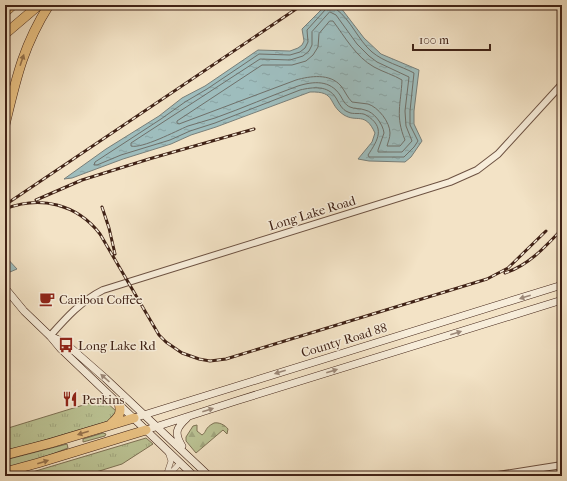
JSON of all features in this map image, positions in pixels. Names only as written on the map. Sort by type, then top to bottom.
[{"type":"highway","points":[[5,12],[13,5]]},
{"type":"highway","points":[[5,34],[39,5]]},
{"type":"highway","points":[[5,125],[25,50],[49,5]]},
{"type":"highway","points":[[110,425],[118,417],[121,410],[119,404]]},
{"type":"highway","points":[[5,455],[27,450],[134,418]]},
{"type":"highway","points":[[5,472],[146,430]]},
{"type":"main road","name":"County Road 88","points":[[134,418],[562,285]]},
{"type":"main road","points":[[5,288],[24,311],[50,336],[60,348],[194,476]]},
{"type":"main road","name":"County Road 88","points":[[146,430],[562,300]]},
{"type":"main road","points":[[50,336],[65,343],[105,378],[209,476]]},
{"type":"main road","points":[[186,454],[178,440],[177,432],[189,416]]},
{"type":"street","name":"Long Lake Road","points":[[50,336],[76,308],[103,290],[450,182],[465,176],[498,154],[562,84]]},
{"type":"street","points":[[167,476],[171,461],[168,451]]},
{"type":"street","points":[[167,476],[180,463]]},
{"type":"street","points":[[492,476],[528,473],[562,465]]},
{"type":"green space","points":[[103,399],[117,412],[109,421],[21,447],[5,450],[5,429]]},
{"type":"green space","points":[[214,423],[220,423],[225,426],[228,429],[227,434],[223,430],[196,453],[186,441],[186,437],[193,426],[197,425],[197,431],[202,435],[205,433],[207,428]]},
{"type":"green space","points":[[103,433],[106,434],[105,436],[83,442],[83,439]]},
{"type":"green space","points":[[146,438],[153,444],[122,464],[83,476],[19,476]]},
{"type":"green space","points":[[67,444],[68,448],[42,458],[5,468],[5,460]]},
{"type":"water","points":[[326,5],[336,5],[341,8],[364,38],[381,54],[419,70],[414,124],[422,141],[411,157],[405,162],[369,161],[358,159],[372,142],[375,133],[371,126],[364,120],[344,115],[335,107],[328,96],[319,92],[310,92],[191,135],[171,144],[123,159],[72,178],[64,179],[106,149],[159,116],[182,98],[205,86],[258,50],[290,51],[298,48],[304,41],[302,29]]},
{"type":"water","points":[[5,256],[17,269],[10,272],[5,264]]},
{"type":"railway","points":[[5,205],[302,5]]},
{"type":"railway","points":[[36,200],[82,180],[254,129]]},
{"type":"railway","points":[[5,209],[18,205],[44,203],[57,205],[80,215],[100,234],[159,335],[182,353],[210,361],[226,359],[487,279],[508,268],[546,231]]},
{"type":"railway","points":[[102,207],[115,254]]},
{"type":"railway","points":[[505,273],[514,270],[529,260],[543,249],[562,229]]},
{"type":"place","name":"Caribou Coffee","points":[[47,299]]},
{"type":"place","name":"Long Lake Rd","points":[[66,345]]},
{"type":"place","name":"Perkins","points":[[70,399]]}]
